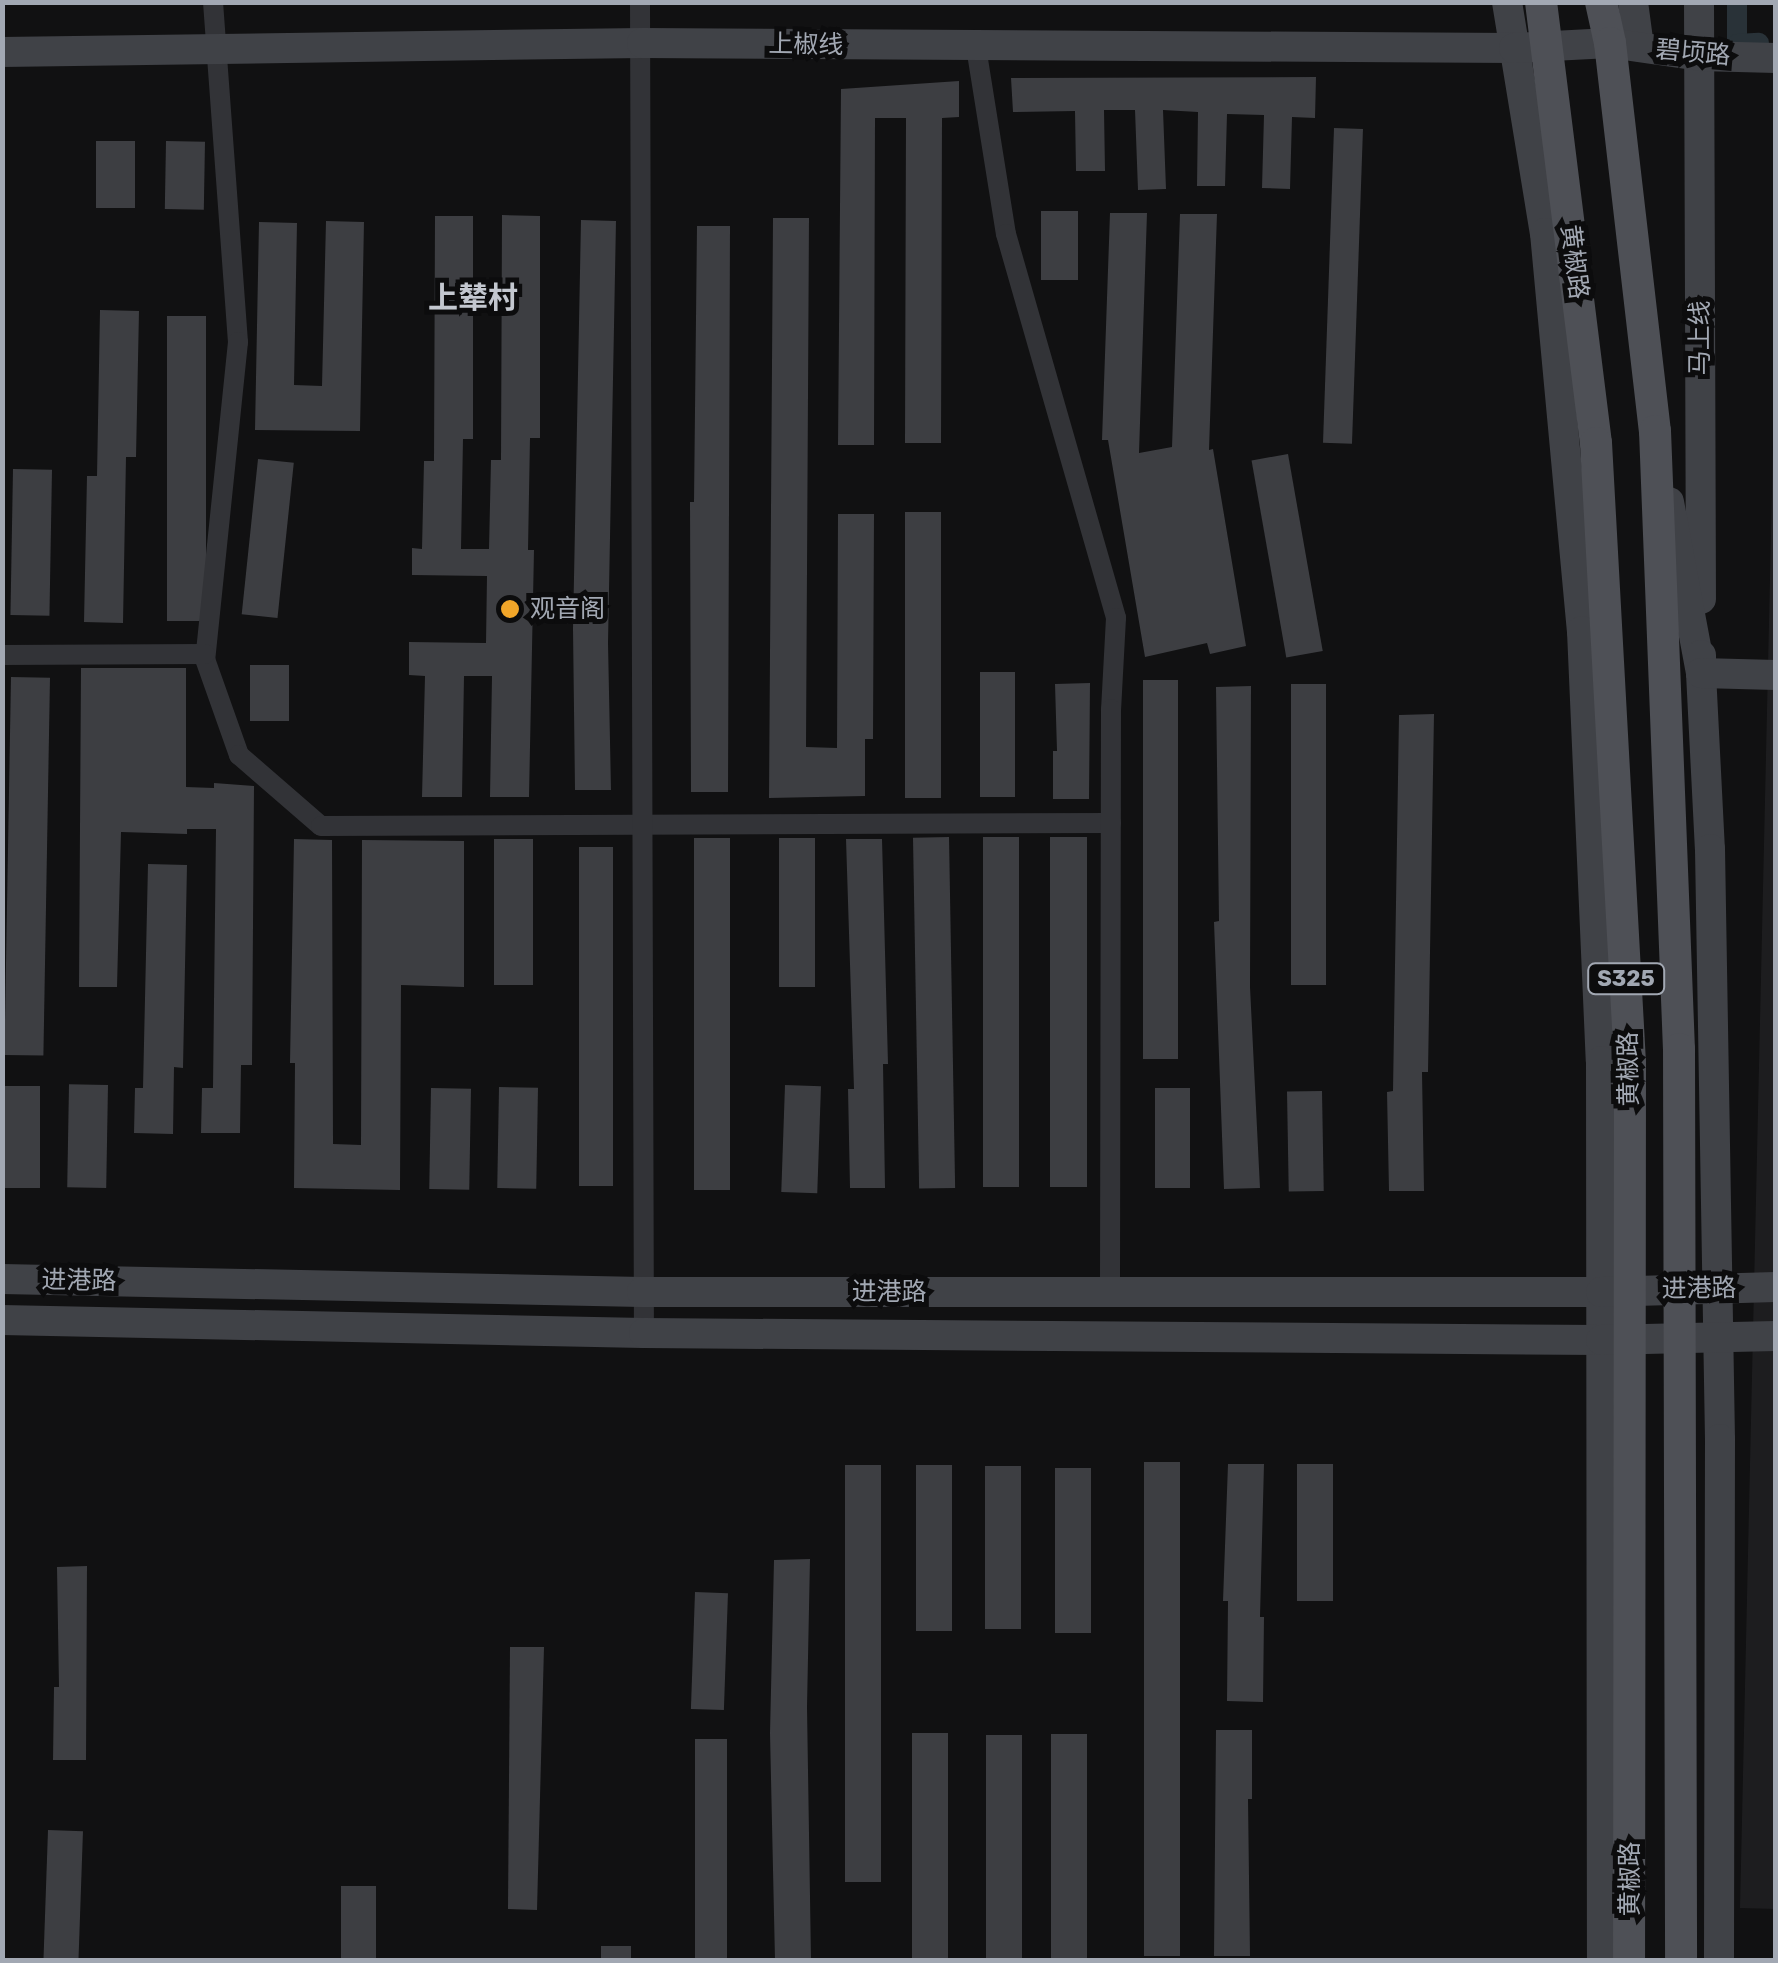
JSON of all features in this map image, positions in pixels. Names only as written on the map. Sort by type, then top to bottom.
[{"type":"main road","points":[[1507,2],[1530,48]]},
{"type":"main road","name":"黄椒路","points":[[1541,2],[1530,48],[1596,443],[1630,1062],[1616,1291],[1629,1960]]},
{"type":"main road","name":"黄椒路","points":[[1601,2],[1625,45],[1655,430],[1679,1049],[1681,1960]]},
{"type":"main road","points":[[1625,45],[1632,2]]},
{"type":"main road","name":"马上线","points":[[1699,2],[1701,673]]},
{"type":"main road","name":"上椒线","points":[[2,52],[642,43],[976,47],[1625,45]]},
{"type":"main road","name":"碧顷路","points":[[1625,45],[1700,56],[1776,58]]},
{"type":"main road","points":[[1655,430],[1701,673],[1710,849],[1718,1337],[1719,1960]]},
{"type":"main road","points":[[1701,673],[1776,675]]},
{"type":"main road","name":"进港路","points":[[2,1279],[642,1292],[1616,1291],[1776,1287]]},
{"type":"main road","name":"进港路","points":[[2,1320],[644,1333],[1616,1340],[1776,1336]]},
{"type":"main road","points":[[1602,1960],[1616,1340]]},
{"type":"street","points":[[214,2],[238,342],[205,654],[239,755],[321,826],[1111,822]]},
{"type":"street","points":[[640,2],[644,1333]]},
{"type":"street","points":[[976,47],[1006,234],[1116,618],[1111,822],[1110,1292]]},
{"type":"street","points":[[2,654],[205,654]]},
{"type":"shaded area","points":[[1775,356],[1776,1909],[1740,1908]]},
{"type":"building","points":[[1316,77],[1315,118],[1292,117],[1290,189],[1262,188],[1264,115],[1227,114],[1225,186],[1197,186],[1198,112],[1163,110],[1166,189],[1138,190],[1135,110],[1104,110],[1105,171],[1076,171],[1075,111],[1013,112],[1011,78]]},
{"type":"building","points":[[959,81],[959,117],[942,118],[941,443],[905,443],[906,118],[875,118],[874,445],[838,445],[841,89]]},
{"type":"building","points":[[1334,128],[1363,129],[1352,444],[1323,443]]},
{"type":"building","points":[[96,141],[135,141],[135,208],[96,208]]},
{"type":"building","points":[[166,141],[205,142],[204,210],[165,209]]},
{"type":"building","points":[[1041,211],[1078,211],[1078,280],[1041,280]]},
{"type":"building","points":[[1110,213],[1147,213],[1139,453],[1172,447],[1180,214],[1217,214],[1209,450],[1213,449],[1246,646],[1210,654],[1207,643],[1145,657],[1108,440],[1102,440]]},
{"type":"building","points":[[502,215],[540,216],[540,438],[530,438],[528,550],[534,550],[529,797],[490,797],[492,676],[464,676],[462,797],[422,797],[425,676],[409,675],[409,642],[486,643],[487,576],[412,575],[412,548],[422,549],[424,461],[434,461],[435,216],[473,216],[473,439],[463,439],[461,549],[489,549],[491,460],[501,460]]},
{"type":"building","points":[[773,218],[809,218],[806,747],[837,748],[838,514],[874,514],[873,739],[865,739],[865,796],[769,798]]},
{"type":"building","points":[[581,220],[616,221],[608,643],[611,790],[575,790],[573,629]]},
{"type":"building","points":[[326,221],[364,222],[360,431],[255,430],[259,222],[297,223],[294,385],[322,386]]},
{"type":"building","points":[[697,226],[730,226],[728,792],[691,792],[690,502],[694,502]]},
{"type":"building","points":[[100,310],[139,311],[136,457],[126,457],[123,623],[84,622],[87,476],[97,476]]},
{"type":"building","points":[[167,316],[206,316],[206,621],[167,621]]},
{"type":"building","points":[[1288,454],[1323,651],[1286,657],[1252,460]]},
{"type":"building","points":[[258,459],[294,463],[277,618],[242,614]]},
{"type":"building","points":[[13,469],[52,470],[49,616],[10,615]]},
{"type":"building","points":[[905,512],[941,512],[941,798],[905,798]]},
{"type":"building","points":[[250,665],[289,665],[289,721],[250,721]]},
{"type":"building","points":[[81,668],[186,668],[186,787],[214,788],[214,783],[254,786],[252,1065],[241,1065],[240,1133],[201,1133],[202,1088],[213,1088],[216,829],[187,829],[187,834],[121,832],[117,987],[79,987]]},
{"type":"building","points":[[980,672],[1015,672],[1015,797],[980,797]]},
{"type":"building","points":[[11,677],[50,678],[43,1056],[4,1055]]},
{"type":"building","points":[[1143,680],[1178,680],[1178,1059],[1143,1059]]},
{"type":"building","points":[[1090,683],[1089,799],[1053,799],[1053,751],[1057,751],[1055,684]]},
{"type":"building","points":[[1291,684],[1326,684],[1326,985],[1291,985]]},
{"type":"building","points":[[1251,686],[1250,987],[1260,1188],[1224,1189],[1214,922],[1219,921],[1216,687]]},
{"type":"building","points":[[1434,714],[1428,1072],[1422,1072],[1424,1191],[1389,1191],[1387,1092],[1393,1091],[1399,715]]},
{"type":"building","points":[[949,837],[955,1188],[919,1189],[913,838]]},
{"type":"building","points":[[983,837],[1019,837],[1019,1187],[983,1187]]},
{"type":"building","points":[[1050,837],[1087,837],[1087,1187],[1050,1187]]},
{"type":"building","points":[[694,838],[730,838],[730,1190],[694,1190]]},
{"type":"building","points":[[779,838],[815,838],[815,987],[779,987]]},
{"type":"building","points":[[294,839],[332,840],[333,1144],[361,1145],[362,840],[464,841],[464,987],[401,985],[400,1190],[294,1188],[295,1063],[290,1063]]},
{"type":"building","points":[[494,839],[533,839],[533,985],[494,985]]},
{"type":"building","points":[[846,839],[882,839],[888,1064],[883,1064],[885,1188],[850,1188],[848,1089],[854,1089]]},
{"type":"building","points":[[579,847],[613,847],[613,1186],[579,1186]]},
{"type":"building","points":[[148,864],[187,865],[183,1068],[174,1067],[173,1134],[134,1133],[135,1088],[143,1088]]},
{"type":"building","points":[[69,1084],[108,1085],[106,1188],[67,1187]]},
{"type":"building","points":[[785,1085],[821,1086],[817,1193],[781,1192]]},
{"type":"building","points":[[2,1086],[40,1086],[40,1188],[2,1188]]},
{"type":"building","points":[[499,1087],[538,1088],[536,1189],[497,1188]]},
{"type":"building","points":[[431,1088],[471,1089],[469,1190],[429,1189]]},
{"type":"building","points":[[1155,1088],[1190,1088],[1190,1188],[1155,1188]]},
{"type":"building","points":[[1322,1091],[1324,1191],[1289,1192],[1287,1092]]},
{"type":"building","points":[[1144,1462],[1180,1462],[1180,1956],[1144,1956]]},
{"type":"building","points":[[1228,1464],[1264,1464],[1260,1617],[1264,1617],[1263,1702],[1227,1701],[1228,1601],[1223,1601]]},
{"type":"building","points":[[1297,1464],[1333,1464],[1333,1601],[1297,1601]]},
{"type":"building","points":[[845,1465],[881,1465],[881,1882],[845,1882]]},
{"type":"building","points":[[916,1465],[952,1465],[952,1631],[916,1631]]},
{"type":"building","points":[[985,1466],[1021,1466],[1021,1629],[985,1629]]},
{"type":"building","points":[[1055,1468],[1091,1468],[1091,1633],[1055,1633]]},
{"type":"building","points":[[810,1559],[807,1707],[811,1960],[775,1960],[770,1733],[774,1560]]},
{"type":"building","points":[[87,1566],[86,1760],[53,1760],[54,1687],[59,1687],[57,1567]]},
{"type":"building","points":[[695,1592],[728,1593],[724,1710],[691,1709]]},
{"type":"building","points":[[510,1647],[544,1647],[537,1910],[508,1909]]},
{"type":"building","points":[[1216,1730],[1252,1730],[1252,1799],[1248,1799],[1250,1956],[1214,1956]]},
{"type":"building","points":[[912,1733],[948,1733],[948,1959],[912,1959]]},
{"type":"building","points":[[1051,1734],[1087,1734],[1087,1960],[1051,1960]]},
{"type":"building","points":[[986,1735],[1022,1735],[1022,1960],[986,1960]]},
{"type":"building","points":[[695,1739],[727,1739],[727,1960],[695,1960]]},
{"type":"building","points":[[48,1830],[83,1831],[78,1960],[43,1960]]},
{"type":"building","points":[[341,1886],[376,1886],[376,1960],[341,1960]]},
{"type":"building","points":[[601,1946],[631,1946],[631,1960],[601,1960]]},
{"type":"waterway","points":[[1737,2],[1737,44],[1759,43]]},
{"type":"place","name":"观音阁","points":[[510,609]]},
{"type":"district","name":"上辇村","points":[[473,298]]}]
